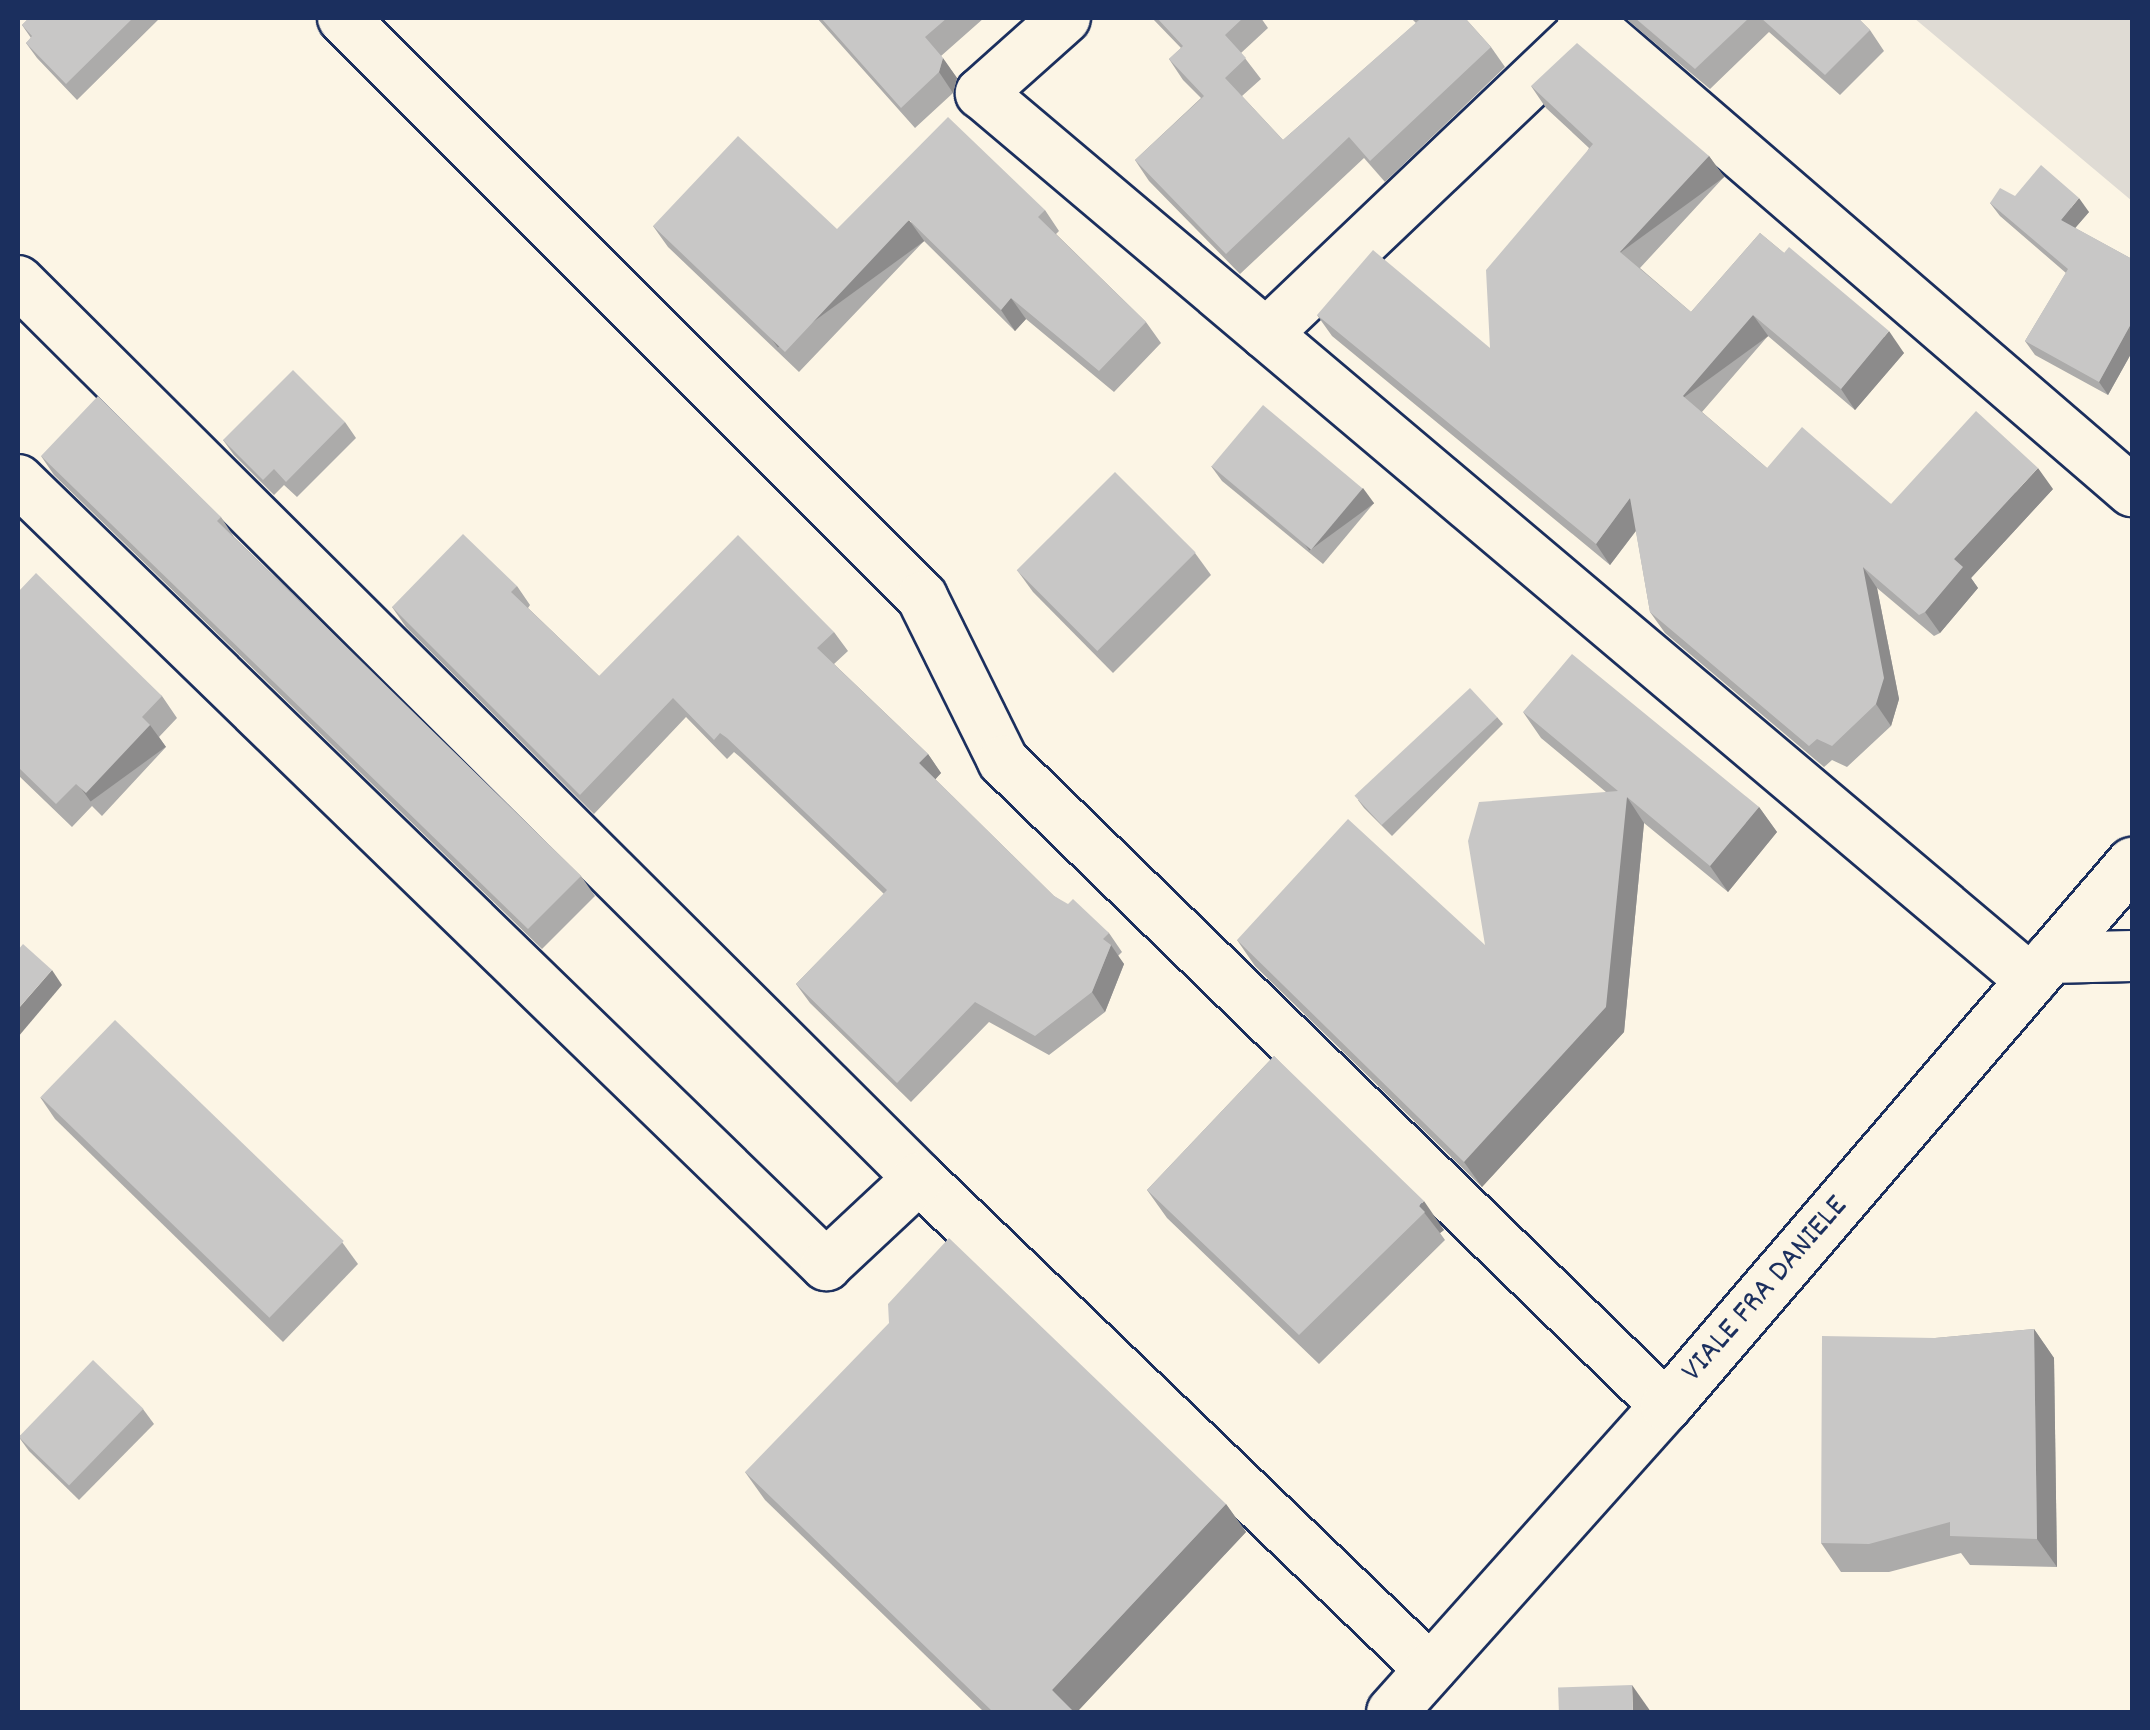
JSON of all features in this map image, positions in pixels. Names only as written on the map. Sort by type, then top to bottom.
[{"type":"street","points":[[343,18],[922,597],[1003,761],[1666,1406]]},
{"type":"street","points":[[1065,18],[980,93],[1266,334],[2040,969],[2132,954]]},
{"type":"street","points":[[1266,334],[1587,21],[2132,491]]},
{"type":"street","points":[[18,281],[919,1178],[1430,1669]]},
{"type":"street","points":[[18,480],[826,1265],[919,1178]]},
{"type":"street","name":"VIALE FRA DANIELE","points":[[1392,1712],[1666,1406],[2082,921],[2131,878]]},
{"type":"street","points":[[2082,921],[2132,954]]},
{"type":"shaded area","points":[[1914,18],[2132,18],[2132,201]]},
{"type":"building","points":[[29,18],[133,18],[66,84],[26,43],[32,36],[22,25]]},
{"type":"building","points":[[821,18],[947,18],[925,37],[943,58],[939,72],[901,108]]},
{"type":"building","points":[[1157,18],[1243,18],[1225,35],[1246,58],[1225,78],[1283,140],[1419,20],[1416,18],[1465,18],[1491,47],[1370,161],[1349,137],[1226,254],[1135,160],[1204,96],[1169,59],[1183,46]]},
{"type":"building","points":[[1635,18],[1749,18],[1695,69]]},
{"type":"building","points":[[1761,18],[1858,18],[1870,30],[1825,75]]},
{"type":"building","points":[[1577,43],[1709,156],[1620,252],[1691,312],[1760,233],[1784,253],[1789,247],[1889,331],[1841,389],[1753,315],[1683,396],[1767,468],[1802,427],[1891,504],[1976,411],[2038,468],[1954,559],[1963,567],[1925,612],[1919,615],[1863,567],[1884,678],[1876,704],[1832,746],[1817,739],[1809,746],[1650,612],[1630,498],[1596,544],[1317,315],[1373,250],[1490,348],[1486,270],[1593,144],[1531,86]]},
{"type":"building","points":[[948,117],[1045,210],[1038,217],[1146,322],[1099,371],[1011,298],[1001,310],[909,220],[785,352],[653,226],[738,136],[837,229]]},
{"type":"building","points":[[2041,165],[2079,198],[2061,220],[2132,259],[2132,322],[2099,382],[2025,341],[2068,269],[1990,203],[2000,188],[2015,196]]},
{"type":"building","points":[[293,370],[345,422],[286,482],[274,469],[263,480],[223,440]]},
{"type":"building","points":[[98,396],[221,517],[217,521],[581,876],[528,929],[41,456]]},
{"type":"building","points":[[1263,405],[1363,489],[1311,550],[1212,466]]},
{"type":"building","points":[[1115,472],[1196,553],[1097,651],[1017,570]]},
{"type":"building","points":[[463,534],[517,586],[511,592],[599,676],[738,535],[834,632],[817,648],[928,754],[919,763],[1054,896],[1068,904],[1073,899],[1109,933],[1103,939],[1111,945],[1092,992],[1035,1036],[975,1002],[897,1083],[796,984],[887,890],[727,738],[720,733],[714,740],[673,698],[580,795],[392,607]]},
{"type":"building","points":[[36,573],[162,696],[142,717],[150,725],[86,793],[76,784],[56,804],[18,767],[18,592]]},
{"type":"building","points":[[1572,654],[1759,807],[1710,866],[1627,797],[1606,1007],[1464,1162],[1237,940],[1348,819],[1485,945],[1468,841],[1479,802],[1618,791],[1523,712]]},
{"type":"building","points":[[1470,688],[1497,717],[1382,825],[1354,796]]},
{"type":"building","points":[[23,944],[52,970],[18,1009],[18,950]]},
{"type":"building","points":[[115,1020],[344,1241],[269,1318],[41,1097]]},
{"type":"building","points":[[1274,1056],[1424,1201],[1419,1206],[1425,1212],[1299,1335],[1147,1190]]},
{"type":"building","points":[[949,1238],[1226,1504],[1052,1690],[1074,1712],[993,1712],[745,1472],[889,1323],[888,1304]]},
{"type":"building","points":[[2034,1329],[2037,1539],[1950,1536],[1950,1522],[1869,1544],[1821,1543],[1822,1336],[1935,1338]]},
{"type":"building","points":[[93,1360],[143,1409],[69,1486],[19,1437]]},
{"type":"building","points":[[1632,1685],[1633,1712],[1559,1712],[1558,1688]]}]
